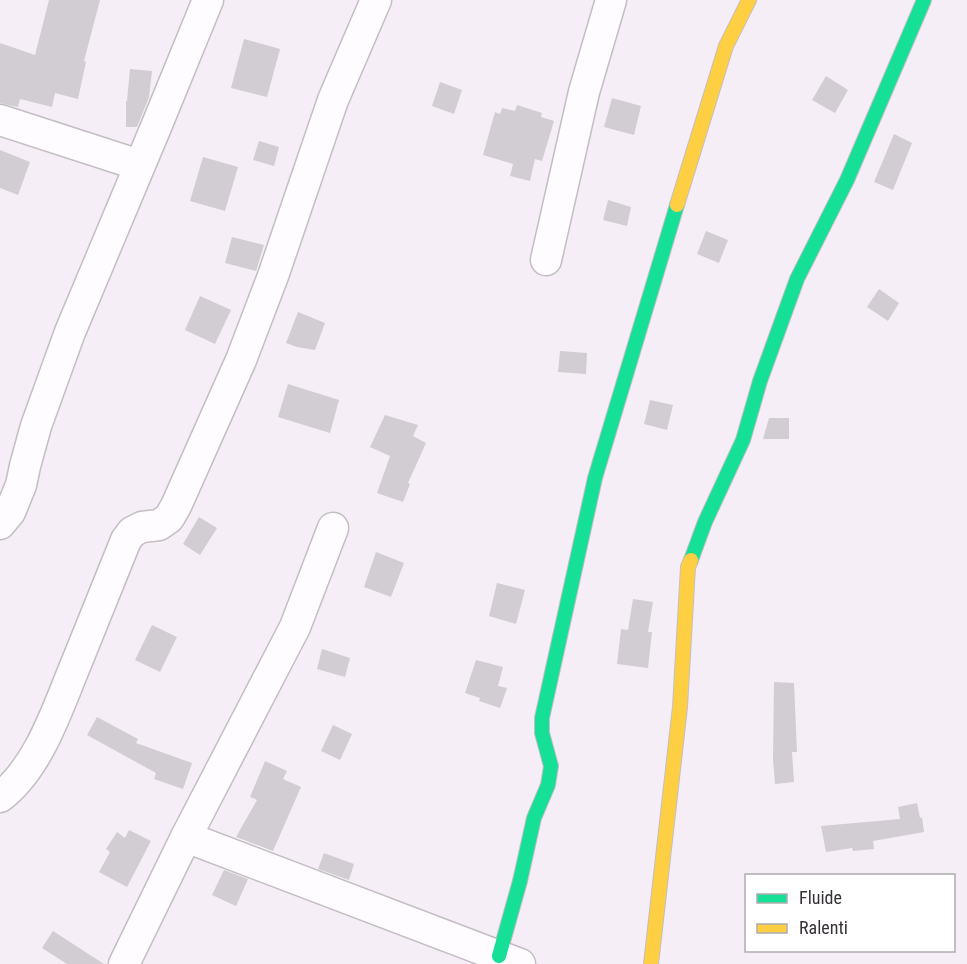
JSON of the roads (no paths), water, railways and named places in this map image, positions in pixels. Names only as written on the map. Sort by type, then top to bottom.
[{"type":"street","points":[[0,524],[10,512],[21,485],[36,426],[70,332],[208,0]]},
{"type":"street","points":[[0,797],[34,759],[53,720],[126,540],[132,531],[159,525],[169,518],[176,506],[242,360],[333,100],[376,0]]},
{"type":"street","points":[[546,260],[585,92],[611,0]]},
{"type":"street","points":[[186,837],[510,960],[520,881],[534,818],[548,785],[552,766],[542,733],[542,718],[596,477],[668,231],[726,46],[749,0]]},
{"type":"street","points":[[651,964],[680,707],[688,567],[705,522],[743,440],[760,381],[796,279],[847,180],[924,0]]},
{"type":"street","points":[[0,120],[139,165]]},
{"type":"street","points":[[124,964],[186,837],[295,627],[333,528]]}]
